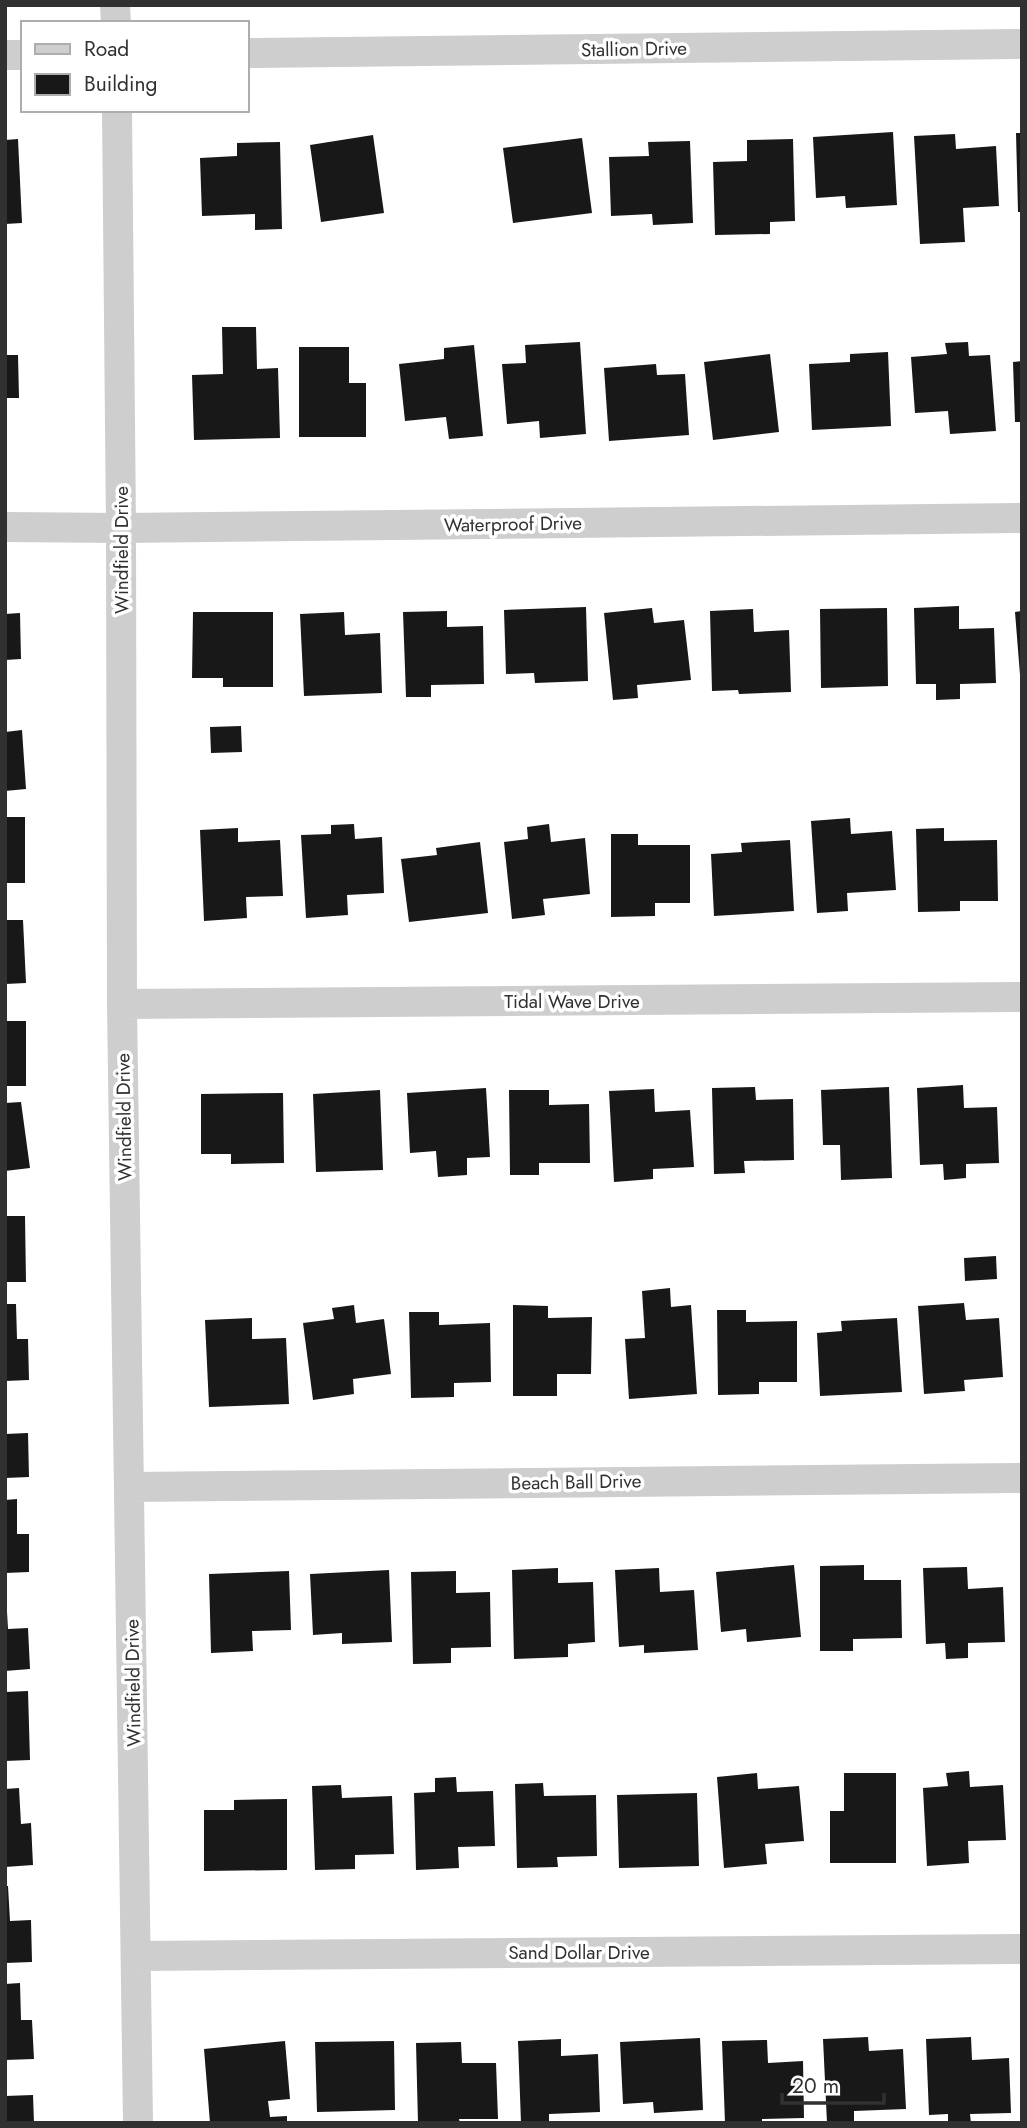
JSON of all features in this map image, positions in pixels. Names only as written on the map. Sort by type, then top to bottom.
[{"type":"street","name":"Stallion Drive","points":[[248,53],[1022,44]]},
{"type":"street","name":"Windfield Drive","points":[[117,112],[122,1004],[138,2123]]},
{"type":"street","name":"Waterproof Drive","points":[[5,527],[1022,518]]},
{"type":"street","name":"Tidal Wave Drive","points":[[122,1004],[1022,997]]},
{"type":"street","name":"Beach Ball Drive","points":[[130,1487],[1022,1478]]},
{"type":"street","name":"Sand Dollar Drive","points":[[136,1956],[1022,1949]]},
{"type":"building","points":[[893,132],[897,205],[846,208],[845,196],[816,198],[813,137]]},
{"type":"building","points":[[1016,133],[1022,133],[1022,212],[1018,212]]},
{"type":"building","points":[[955,134],[956,149],[996,146],[999,206],[963,208],[965,242],[920,244],[914,136]]},
{"type":"building","points":[[373,135],[384,213],[321,222],[310,145]]},
{"type":"building","points":[[582,138],[592,213],[513,223],[503,148]]},
{"type":"building","points":[[18,139],[22,223],[5,224],[5,140]]},
{"type":"building","points":[[793,139],[795,221],[770,222],[770,234],[715,235],[713,162],[747,161],[747,140]]},
{"type":"building","points":[[690,141],[693,223],[653,225],[652,214],[611,216],[609,157],[649,156],[648,142]]},
{"type":"building","points":[[280,142],[282,229],[255,230],[255,214],[202,216],[200,158],[237,156],[237,143]]},
{"type":"building","points":[[222,327],[256,327],[257,369],[278,368],[280,438],[194,440],[192,375],[223,374]]},
{"type":"building","points":[[580,342],[586,434],[540,438],[539,421],[507,424],[502,364],[526,363],[525,345]]},
{"type":"building","points":[[968,342],[969,356],[990,355],[996,431],[950,434],[948,411],[915,413],[911,357],[947,354],[945,343]]},
{"type":"building","points":[[474,345],[483,436],[449,439],[446,417],[405,421],[399,364],[444,359],[444,348]]},
{"type":"building","points":[[299,347],[349,347],[349,383],[366,383],[366,437],[299,437]]},
{"type":"building","points":[[888,352],[891,426],[812,430],[809,364],[850,362],[850,354]]},
{"type":"building","points":[[770,354],[779,432],[713,440],[704,362]]},
{"type":"building","points":[[5,355],[18,355],[19,398],[5,398]]},
{"type":"building","points":[[1022,361],[1022,422],[1015,422],[1013,362]]},
{"type":"building","points":[[656,364],[657,375],[685,374],[689,435],[609,441],[604,368]]},
{"type":"building","points":[[959,606],[959,629],[994,628],[996,683],[960,684],[960,699],[936,700],[936,684],[916,684],[914,608]]},
{"type":"building","points":[[586,607],[588,681],[535,683],[534,673],[506,674],[504,610]]},
{"type":"building","points":[[652,608],[654,623],[684,620],[691,680],[637,685],[638,698],[613,700],[604,613]]},
{"type":"building","points":[[887,608],[888,686],[821,688],[820,609]]},
{"type":"building","points":[[753,609],[754,632],[789,630],[791,692],[739,694],[738,690],[712,691],[710,611]]},
{"type":"building","points":[[447,611],[447,627],[483,626],[484,684],[431,685],[431,697],[406,697],[403,612]]},
{"type":"building","points":[[1022,611],[1022,675],[1020,675],[1015,612]]},
{"type":"building","points":[[193,612],[273,612],[273,687],[223,687],[223,678],[192,678]]},
{"type":"building","points":[[344,612],[345,635],[380,633],[382,693],[304,696],[300,614]]},
{"type":"building","points":[[20,613],[21,659],[5,660],[5,614]]},
{"type":"building","points":[[241,726],[242,752],[211,753],[210,727]]},
{"type":"building","points":[[22,730],[26,789],[5,791],[5,732]]},
{"type":"building","points":[[5,817],[25,817],[25,883],[5,883]]},
{"type":"building","points":[[850,818],[851,834],[892,831],[896,890],[847,893],[848,911],[817,913],[811,821]]},
{"type":"building","points":[[354,824],[355,839],[382,837],[384,893],[347,895],[348,915],[306,918],[301,835],[331,834],[331,825]]},
{"type":"building","points":[[549,824],[551,842],[585,838],[590,894],[543,899],[545,915],[512,919],[504,842],[528,839],[527,827]]},
{"type":"building","points":[[238,828],[238,842],[280,840],[283,896],[246,897],[247,918],[204,921],[200,830]]},
{"type":"building","points":[[944,828],[944,841],[997,840],[998,901],[960,901],[960,911],[918,912],[916,829]]},
{"type":"building","points":[[611,834],[638,834],[638,845],[690,845],[690,903],[655,903],[655,916],[611,917]]},
{"type":"building","points":[[790,840],[794,911],[714,916],[711,854],[742,852],[741,843]]},
{"type":"building","points":[[480,842],[488,913],[409,922],[401,859],[437,855],[436,848]]},
{"type":"building","points":[[5,920],[23,920],[26,983],[5,984]]},
{"type":"building","points":[[5,1021],[26,1021],[26,1086],[5,1086]]},
{"type":"building","points":[[963,1085],[964,1108],[997,1107],[999,1163],[966,1164],[966,1178],[944,1180],[943,1164],[920,1165],[917,1088]]},
{"type":"building","points":[[755,1087],[756,1100],[793,1099],[794,1160],[744,1161],[745,1173],[714,1174],[712,1088]]},
{"type":"building","points":[[889,1087],[892,1178],[841,1180],[840,1145],[823,1145],[821,1090]]},
{"type":"building","points":[[486,1088],[490,1157],[467,1158],[467,1175],[438,1177],[436,1151],[410,1153],[407,1093]]},
{"type":"building","points":[[654,1089],[655,1112],[690,1110],[694,1167],[653,1169],[653,1179],[614,1182],[609,1091]]},
{"type":"building","points":[[380,1090],[383,1170],[316,1172],[313,1094]]},
{"type":"building","points":[[509,1090],[549,1090],[549,1105],[589,1104],[590,1163],[539,1163],[539,1175],[510,1175]]},
{"type":"building","points":[[283,1093],[284,1163],[231,1164],[231,1154],[201,1154],[201,1094]]},
{"type":"building","points":[[21,1102],[30,1168],[5,1171],[5,1103]]},
{"type":"building","points":[[5,1216],[25,1216],[26,1282],[5,1282]]},
{"type":"building","points":[[996,1256],[997,1279],[965,1281],[964,1258]]},
{"type":"building","points":[[670,1288],[671,1307],[691,1305],[697,1394],[629,1399],[625,1339],[645,1338],[642,1291]]},
{"type":"building","points":[[964,1303],[966,1320],[999,1318],[1003,1377],[964,1380],[965,1391],[924,1394],[918,1306]]},
{"type":"building","points":[[5,1304],[16,1304],[17,1339],[28,1339],[29,1380],[5,1381]]},
{"type":"building","points":[[354,1305],[356,1323],[384,1319],[391,1374],[353,1379],[354,1394],[313,1400],[303,1323],[334,1319],[332,1308]]},
{"type":"building","points":[[513,1305],[548,1306],[548,1318],[592,1317],[591,1374],[557,1374],[557,1396],[513,1396]]},
{"type":"building","points":[[717,1310],[746,1310],[746,1322],[797,1321],[797,1382],[759,1382],[759,1394],[718,1395]]},
{"type":"building","points":[[409,1312],[439,1312],[439,1325],[490,1323],[491,1382],[454,1383],[454,1397],[411,1398]]},
{"type":"building","points":[[252,1318],[252,1339],[286,1338],[289,1404],[209,1407],[205,1320]]},
{"type":"building","points":[[897,1318],[902,1392],[820,1396],[817,1333],[842,1331],[841,1321]]},
{"type":"building","points":[[28,1433],[29,1477],[5,1478],[5,1434]]},
{"type":"building","points":[[17,1499],[17,1534],[29,1534],[29,1572],[5,1573],[5,1500]]},
{"type":"building","points":[[794,1565],[801,1637],[747,1642],[746,1629],[721,1632],[716,1572]]},
{"type":"building","points":[[864,1565],[864,1580],[901,1580],[902,1638],[853,1639],[853,1651],[820,1651],[820,1566]]},
{"type":"building","points":[[967,1567],[968,1589],[1003,1587],[1005,1642],[968,1643],[968,1658],[946,1659],[945,1643],[926,1644],[923,1568]]},
{"type":"building","points":[[558,1568],[558,1583],[593,1582],[595,1642],[568,1644],[568,1657],[514,1659],[512,1570]]},
{"type":"building","points":[[659,1568],[660,1592],[694,1590],[698,1650],[644,1653],[644,1645],[619,1647],[615,1570]]},
{"type":"building","points":[[389,1570],[392,1642],[342,1644],[342,1633],[313,1635],[310,1574]]},
{"type":"building","points":[[289,1571],[291,1630],[252,1631],[253,1651],[211,1653],[209,1574]]},
{"type":"building","points":[[456,1571],[456,1593],[490,1592],[491,1647],[451,1648],[451,1663],[413,1664],[411,1572]]},
{"type":"building","points":[[5,1612],[8,1629],[28,1628],[30,1669],[5,1671]]},
{"type":"building","points":[[28,1691],[30,1760],[5,1761],[5,1692]]},
{"type":"building","points":[[969,1771],[970,1787],[1003,1785],[1006,1840],[968,1841],[969,1863],[927,1866],[923,1788],[948,1786],[946,1773]]},
{"type":"building","points":[[757,1773],[758,1789],[799,1786],[804,1841],[765,1844],[767,1864],[724,1868],[717,1777]]},
{"type":"building","points":[[844,1773],[896,1773],[896,1863],[830,1863],[830,1811],[844,1811]]},
{"type":"building","points":[[456,1777],[457,1792],[493,1791],[495,1846],[458,1847],[459,1868],[416,1870],[414,1793],[435,1792],[435,1778]]},
{"type":"building","points":[[543,1783],[544,1796],[596,1795],[597,1856],[557,1857],[558,1867],[517,1868],[515,1784]]},
{"type":"building","points":[[341,1785],[342,1798],[392,1796],[394,1854],[355,1855],[355,1869],[315,1870],[312,1786]]},
{"type":"building","points":[[19,1788],[21,1824],[31,1823],[33,1865],[5,1867],[5,1789]]},
{"type":"building","points":[[697,1793],[699,1866],[619,1868],[617,1795]]},
{"type":"building","points":[[287,1799],[287,1870],[204,1871],[204,1810],[234,1810],[234,1800]]},
{"type":"building","points":[[5,1886],[8,1886],[10,1921],[31,1920],[32,1962],[5,1963]]},
{"type":"building","points":[[20,1983],[21,2020],[32,2020],[34,2059],[5,2060],[5,1984]]},
{"type":"building","points":[[868,2037],[869,2051],[903,2049],[906,2109],[854,2111],[854,2123],[827,2123],[823,2039]]},
{"type":"building","points":[[971,2037],[972,2060],[1009,2058],[1011,2113],[970,2114],[971,2123],[948,2123],[948,2114],[929,2115],[926,2039]]},
{"type":"building","points":[[700,2038],[703,2110],[654,2113],[653,2102],[623,2104],[620,2042]]},
{"type":"building","points":[[561,2039],[561,2056],[598,2054],[600,2112],[549,2114],[549,2123],[521,2123],[518,2041]]},
{"type":"building","points":[[767,2040],[768,2063],[803,2061],[804,2118],[762,2119],[762,2123],[725,2123],[722,2041]]},
{"type":"building","points":[[285,2041],[290,2099],[268,2101],[270,2117],[287,2116],[287,2123],[210,2123],[204,2049]]},
{"type":"building","points":[[394,2041],[395,2110],[317,2112],[315,2042]]},
{"type":"building","points":[[461,2042],[462,2063],[496,2063],[498,2119],[418,2123],[416,2043]]},
{"type":"building","points":[[33,2095],[34,2123],[5,2123],[5,2096]]}]
